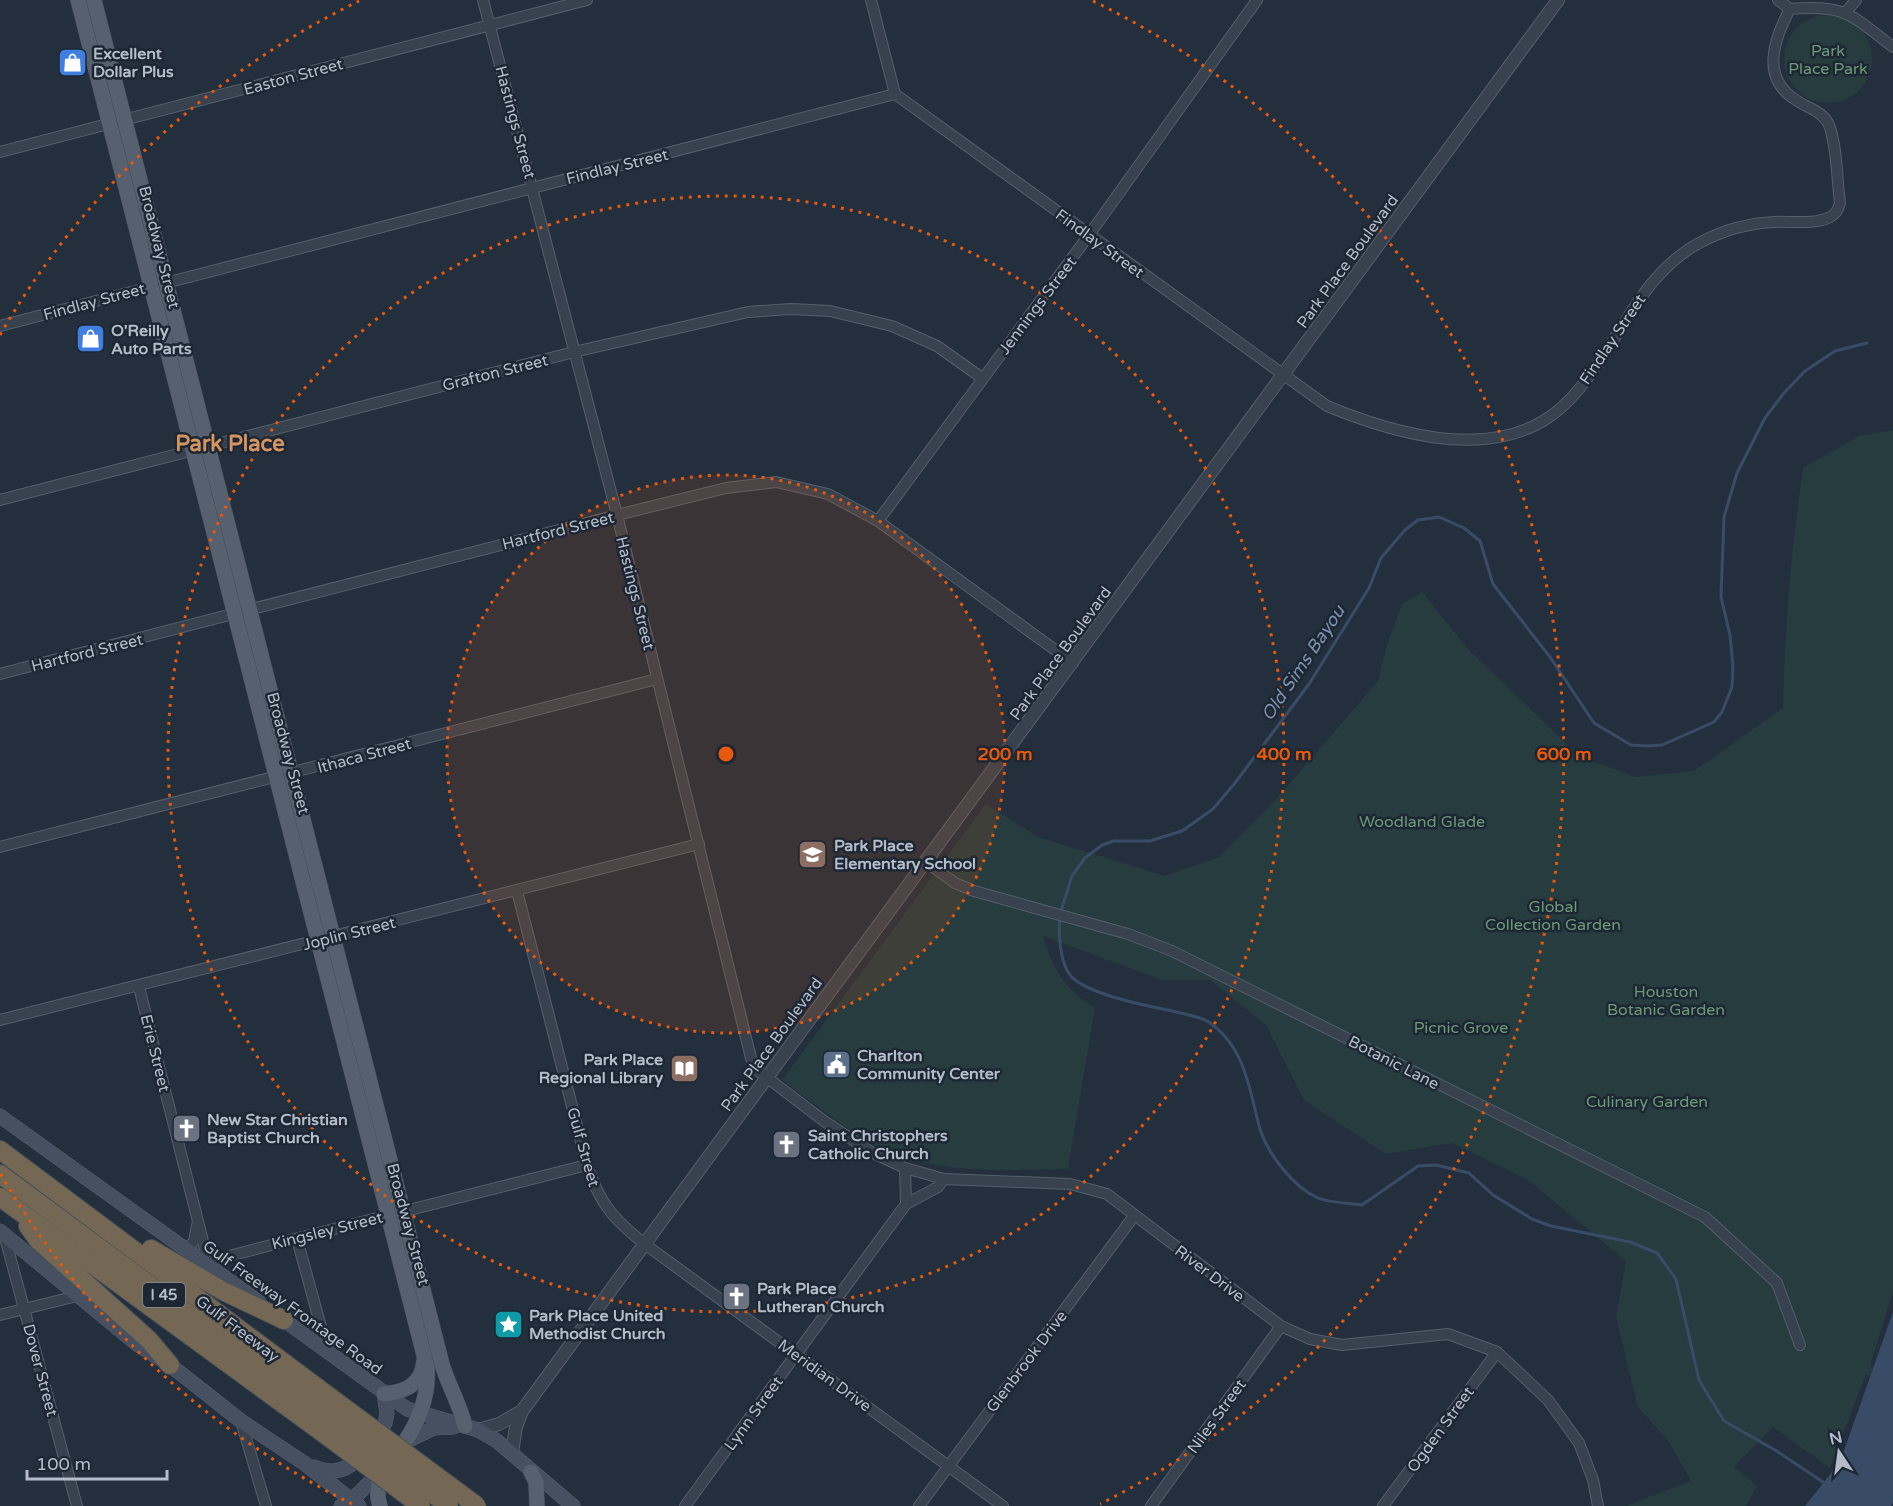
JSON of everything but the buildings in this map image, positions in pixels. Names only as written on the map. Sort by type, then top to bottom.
[{"type":"highway","name":"Gulf Freeway","points":[[0,1150],[102,1226],[328,1416],[421,1506]]},
{"type":"highway","name":"Gulf Freeway","points":[[0,1174],[449,1506]]},
{"type":"highway","name":"Gulf Freeway","points":[[0,1197],[328,1416],[477,1506]]},
{"type":"highway","points":[[17,1209],[38,1240],[149,1340],[170,1365]]},
{"type":"highway","points":[[102,1226],[132,1238],[192,1274],[284,1320]]},
{"type":"main road","name":"Broadway Street","points":[[78,0],[110,124],[159,284],[241,612],[276,778],[319,940],[370,1112]]},
{"type":"main road","name":"Broadway Street","points":[[94,0],[125,120],[159,284]]},
{"type":"main road","name":"Broadway Street","points":[[241,612],[292,774],[334,936],[370,1112],[395,1213],[428,1378],[425,1401],[405,1442],[382,1470]]},
{"type":"main road","name":"Gulf Freeway Frontage Road","points":[[0,1116],[327,1349],[384,1394],[419,1413],[471,1428],[512,1452],[531,1472],[573,1506]]},
{"type":"main road","name":"Broadway Street","points":[[395,1213],[447,1382],[471,1428]]},
{"type":"main road","points":[[2,1232],[138,1345],[170,1365],[241,1421],[304,1463],[350,1504],[382,1470]]},
{"type":"main road","points":[[304,1463],[324,1471],[347,1470],[385,1423],[387,1414],[384,1394],[404,1392],[417,1381],[424,1365],[423,1349]]},
{"type":"main road","points":[[405,1442],[434,1428],[471,1428]]},
{"type":"main road","points":[[380,1506],[378,1488],[382,1470]]},
{"type":"main road","points":[[531,1472],[536,1482],[537,1506]]},
{"type":"street","name":"Hastings Street","points":[[483,0],[617,515],[751,1058],[757,1070],[766,1077]]},
{"type":"street","name":"Easton Street","points":[[0,152],[587,0]]},
{"type":"street","points":[[871,0],[895,94]]},
{"type":"street","name":"Jennings Street","points":[[878,521],[1089,235],[1257,0]]},
{"type":"street","name":"Park Place Boulevard","points":[[512,1452],[516,1426],[522,1411],[1558,0]]},
{"type":"street","points":[[1778,0],[1790,9],[1812,8],[1846,12],[1893,47]]},
{"type":"street","points":[[1846,12],[1856,0]]},
{"type":"street","name":"Findlay Street","points":[[0,326],[895,94],[1327,406],[1398,431],[1450,440],[1493,437],[1544,421],[1568,400],[1595,369],[1641,294],[1655,278],[1691,248],[1722,233],[1745,226],[1817,220],[1829,218],[1837,212],[1840,203],[1828,123],[1812,108],[1795,100],[1778,82],[1774,73],[1773,49],[1790,9]]},
{"type":"street","name":"Grafton Street","points":[[0,500],[574,352],[748,312],[791,309],[830,311],[892,326],[928,342],[982,378]]},
{"type":"street","name":"Hartford Street","points":[[0,674],[726,488],[776,482],[828,494],[878,521],[1073,663]]},
{"type":"street","name":"Ithaca Street","points":[[0,847],[657,679]]},
{"type":"street","name":"Joplin Street","points":[[0,1020],[140,987],[699,844]]},
{"type":"street","name":"Botanic Lane","points":[[926,862],[955,883],[989,895],[1128,934],[1172,951],[1705,1217],[1777,1283],[1800,1345]]},
{"type":"street","name":"Gulf Street","points":[[517,891],[586,1165],[600,1199],[609,1213],[646,1245]]},
{"type":"street","name":"Erie Street","points":[[140,987],[209,1265]]},
{"type":"street","name":"River Drive","points":[[766,1077],[831,1126],[871,1152],[905,1168],[944,1179],[1070,1185],[1107,1194],[1281,1326],[1310,1339],[1342,1345],[1448,1334],[1497,1352],[1548,1400],[1579,1443],[1593,1480],[1598,1506]]},
{"type":"street","name":"Kingsley Street","points":[[209,1265],[222,1258],[586,1165]]},
{"type":"street","points":[[905,1168],[906,1204]]},
{"type":"street","name":"Lynn Street","points":[[686,1506],[906,1204],[938,1187],[944,1179]]},
{"type":"street","name":"Glenbrook Drive","points":[[919,1506],[1134,1216]]},
{"type":"street","points":[[187,1250],[194,1241],[198,1225]]},
{"type":"street","name":"Dover Street","points":[[2,1232],[25,1309],[77,1506]]},
{"type":"street","points":[[297,1239],[327,1349]]},
{"type":"street","name":"Meridian Drive","points":[[646,1245],[1003,1506]]},
{"type":"street","points":[[0,1315],[77,1296]]},
{"type":"street","name":"Niles Street","points":[[1151,1506],[1281,1326]]},
{"type":"street","name":"Ogden Street","points":[[1383,1506],[1497,1352]]},
{"type":"street","name":"Park Place Boulevard","points":[[471,1428],[499,1425],[522,1411]]},
{"type":"street","points":[[241,1421],[266,1506]]},
{"type":"green space","name":"Park Place Park","points":[[1828,15],[1845,18],[1859,28],[1869,42],[1872,59],[1869,76],[1859,90],[1845,100],[1828,103],[1811,100],[1797,90],[1787,76],[1784,59],[1787,42],[1797,28],[1811,18]]},
{"type":"green space","name":"Houston Botanic Garden","points":[[1893,430],[1893,1291],[1870,1366],[1893,1375],[1893,1383],[1866,1374],[1830,1468],[1773,1427],[1734,1467],[1757,1486],[1746,1506],[1626,1506],[1691,1481],[1669,1442],[1638,1407],[1616,1317],[1626,1261],[1528,1180],[1452,1143],[1386,1154],[1304,1100],[1266,1025],[1210,980],[1162,980],[1043,936],[1051,959],[1062,978],[1075,994],[1095,1008],[1068,1169],[964,1169],[903,1157],[856,1134],[782,1080],[986,804],[1038,837],[1165,876],[1219,857],[1273,803],[1378,681],[1387,645],[1402,604],[1422,592],[1467,648],[1580,757],[1637,777],[1694,771],[1783,708],[1789,588],[1803,468],[1859,436]]},
{"type":"water","points":[[1893,1312],[1893,1502],[1891,1506],[1805,1506],[1840,1462]]},
{"type":"waterway","name":"Old Sims Bayou","points":[[1061,911],[1072,876],[1085,858],[1102,845],[1114,841],[1150,841],[1182,831],[1213,809],[1309,684],[1369,588],[1381,558],[1405,530],[1418,520],[1439,517],[1464,528],[1480,541],[1493,584],[1550,657],[1594,723],[1631,745],[1648,746],[1662,745],[1714,722],[1722,712],[1732,687],[1733,666],[1730,635],[1721,597],[1724,517],[1737,473],[1765,418],[1805,371],[1835,351],[1867,343]]},
{"type":"waterway","name":"Old Sims Bayou","points":[[1060,918],[1059,931],[1064,963],[1070,975],[1078,982],[1118,998],[1199,1018],[1220,1031],[1230,1043],[1244,1070],[1260,1129],[1269,1149],[1291,1178],[1309,1193],[1328,1201],[1362,1205],[1418,1166],[1436,1165],[1469,1173],[1493,1195],[1532,1219],[1551,1226],[1630,1242],[1657,1253],[1676,1279],[1699,1380],[1724,1421],[1775,1450],[1826,1484]]},
{"type":"place","name":"Excellent Dollar Plus","points":[[72,62]]},
{"type":"place","name":"O'Reilly Auto Parts","points":[[90,339]]},
{"type":"place","name":"Park Place Elementary School","points":[[813,854]]},
{"type":"place","name":"Charlton Community Center","points":[[836,1064]]},
{"type":"place","name":"Park Place Regional Library","points":[[684,1068]]},
{"type":"place","name":"New Star Christian Baptist Church","points":[[186,1128]]},
{"type":"place","name":"Saint Christophers Catholic Church","points":[[787,1144]]},
{"type":"place","name":"Park Place Lutheran Church","points":[[736,1297]]},
{"type":"place","name":"Park Place United Methodist Church","points":[[508,1324]]},
{"type":"district","name":"Park Place","points":[[230,443]]},
{"type":"park label","name":"Woodland Glade","points":[[1422,821]]},
{"type":"park label","name":"Global Collection Garden","points":[[1553,915]]},
{"type":"park label","name":"Picnic Grove","points":[[1461,1027]]},
{"type":"park label","name":"Culinary Garden","points":[[1647,1101]]}]
